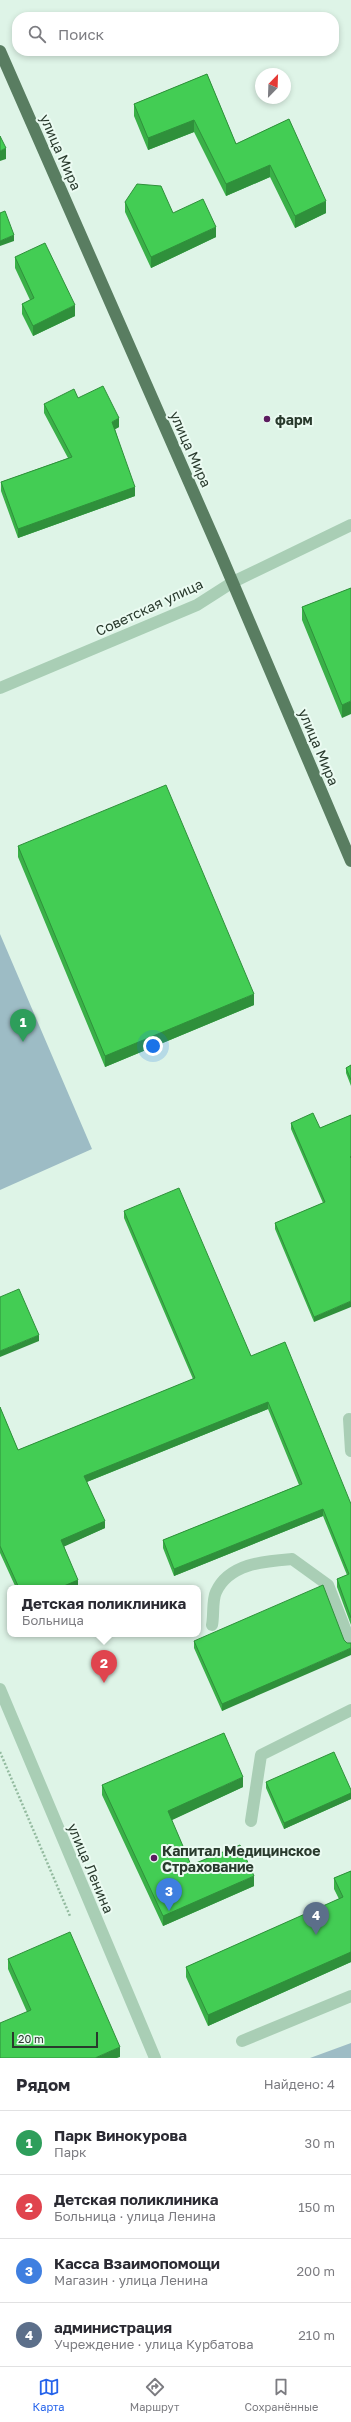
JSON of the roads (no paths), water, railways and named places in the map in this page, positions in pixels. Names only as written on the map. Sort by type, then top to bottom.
[{"type":"main road","name":"улица Мира","points":[[0,51],[233,582],[351,861]]},
{"type":"street","name":"Советская улица","points":[[0,688],[197,605],[233,582],[351,525]]},
{"type":"street","points":[[349,1419],[351,1451]]},
{"type":"street","points":[[212,1626],[216,1592],[234,1571],[262,1562],[292,1559],[328,1585],[351,1644]]},
{"type":"street","name":"улица Ленина","points":[[0,1689],[155,2058]]},
{"type":"street","points":[[251,1821],[261,1755],[351,1710]]},
{"type":"street","points":[[242,2041],[351,1996]]},
{"type":"place","name":"фарм","points":[[267,419]]},
{"type":"place","name":"Парк Винокурова","points":[[23,1042]]},
{"type":"place","name":"Детская поликлиника","points":[[104,1683]]},
{"type":"place","name":"Капитал Медицинское Страхование","points":[[154,1858]]},
{"type":"place","name":"Касса Взаимопомощи","points":[[169,1911]]},
{"type":"place","name":"администрация","points":[[316,1935]]}]
